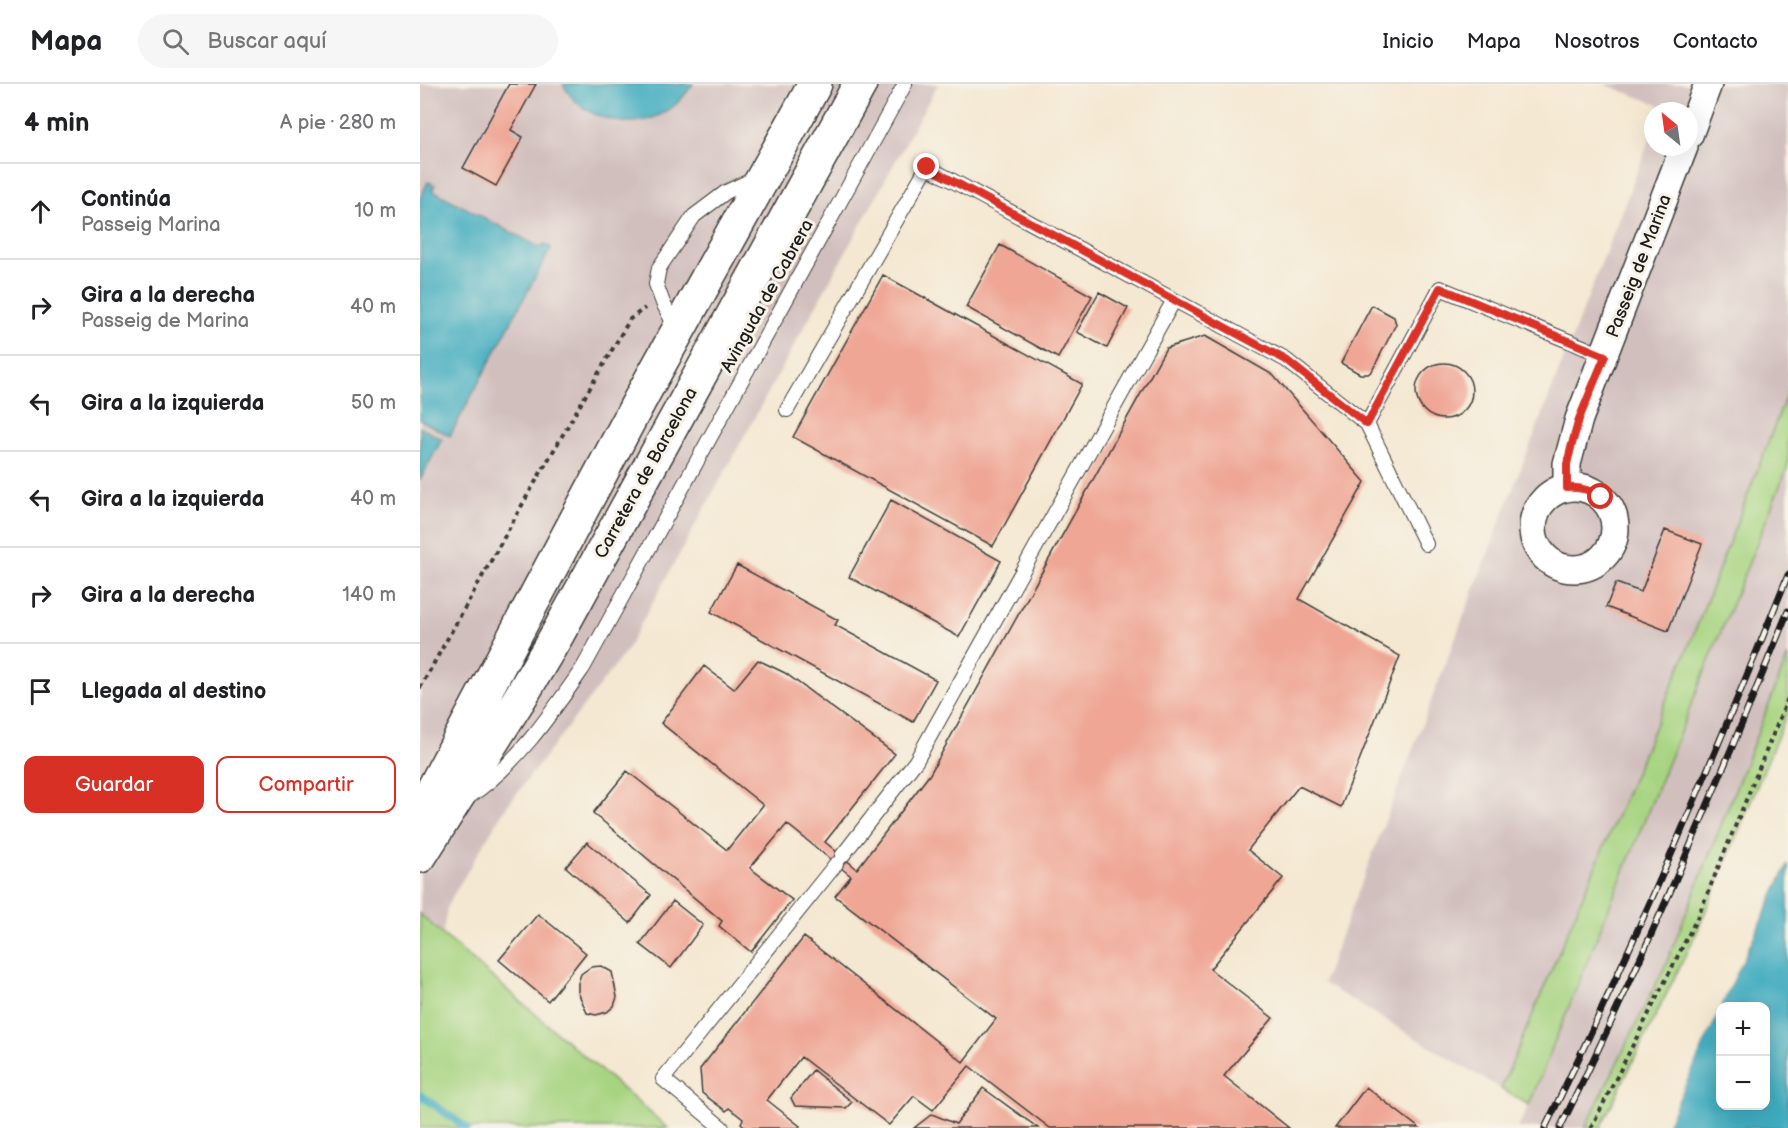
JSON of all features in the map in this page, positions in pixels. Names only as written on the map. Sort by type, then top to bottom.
[{"type":"main road","name":"Carretera de Barcelona","points":[[420,856],[434,812],[678,331],[815,84]]},
{"type":"main road","name":"Carretera de Barcelona","points":[[434,812],[518,701],[557,635],[860,84]]},
{"type":"street","points":[[1698,104],[1703,86]]},
{"type":"street","name":"Passeig de Marina","points":[[1567,488],[1567,464],[1579,419],[1681,156]]},
{"type":"lane","name":"Avinguda de Cabrera","points":[[434,812],[478,790],[517,754],[552,712],[583,668],[905,84]]},
{"type":"lane","points":[[787,410],[927,167],[1286,360],[1367,424],[1426,544]]},
{"type":"lane","points":[[678,331],[656,284],[659,268],[694,216],[726,192],[766,173]]},
{"type":"lane","points":[[1367,424],[1440,288],[1605,356]]},
{"type":"lane","points":[[722,1128],[663,1079],[916,761],[1174,300]]},
{"type":"path","points":[[420,688],[526,498],[630,319],[661,296]]},
{"type":"path","points":[[1591,1128],[1700,914],[1788,698]]},
{"type":"shaded area","points":[[420,84],[938,84],[626,651],[504,810],[448,904],[442,934],[420,914]]},
{"type":"shaded area","points":[[1604,84],[1788,84],[1788,391],[1691,641],[1501,1089],[1323,983],[1644,154],[1644,156],[1698,156],[1698,102],[1651,102]]},
{"type":"shaded area","points":[[1788,466],[1788,656],[1666,964],[1585,1128],[1518,1128],[1529,1105]]},
{"type":"green space","points":[[1788,391],[1788,466],[1529,1105],[1501,1089],[1691,641]]},
{"type":"green space","points":[[1788,656],[1788,711],[1697,932],[1600,1128],[1585,1128],[1666,964]]},
{"type":"green space","points":[[420,914],[442,934],[668,1128],[420,1128]]},
{"type":"water","points":[[563,84],[693,84],[667,111],[642,121],[629,122],[616,121],[590,112],[570,95]]},
{"type":"water","points":[[428,182],[435,185],[432,190],[541,248],[544,244],[551,248],[450,436],[420,420],[420,198]]},
{"type":"water","points":[[420,427],[442,439],[420,480]]},
{"type":"water","points":[[1788,864],[1788,1128],[1665,1128],[1716,1017],[1716,1110],[1770,1110],[1770,1002],[1723,1002]]},
{"type":"pier","points":[[1788,861],[1723,1002],[1720,1002],[1785,863]]},
{"type":"pier","points":[[1716,1012],[1716,1017],[1665,1128],[1662,1128]]},
{"type":"building","points":[[509,84],[536,84],[511,130],[523,137],[496,186],[463,168]]},
{"type":"building","points":[[1000,245],[1092,296],[1058,358],[966,307]]},
{"type":"building","points":[[883,275],[1082,384],[993,546],[793,437]]},
{"type":"building","points":[[1099,292],[1128,308],[1107,348],[1077,332]]},
{"type":"building","points":[[1372,305],[1394,317],[1396,324],[1372,371],[1368,374],[1360,374],[1341,363]]},
{"type":"building","points":[[1205,336],[1273,375],[1365,482],[1299,599],[1400,656],[1341,807],[1299,786],[1248,850],[1283,878],[1210,969],[1273,1018],[1224,1076],[1289,1128],[1050,1128],[969,1066],[933,1110],[914,1096],[889,1125],[801,1057],[767,1100],[800,1126],[798,1128],[747,1128],[741,1123],[743,1119],[729,1108],[726,1111],[702,1093],[700,1069],[804,937],[963,1062],[996,1019],[835,896],[851,876],[787,824],[750,868],[792,900],[751,952],[719,926],[722,921],[593,813],[627,771],[727,850],[763,805],[661,723],[704,666],[734,689],[758,660],[785,673],[895,754],[825,842],[857,869],[930,774],[1166,348]]},
{"type":"building","points":[[1444,363],[1459,368],[1467,376],[1472,391],[1467,406],[1459,414],[1444,419],[1429,414],[1421,406],[1416,391],[1421,376],[1429,368]]},
{"type":"building","points":[[891,500],[1001,561],[959,637],[849,577]]},
{"type":"building","points":[[1665,530],[1702,544],[1668,631],[1606,607],[1616,583],[1641,592]]},
{"type":"building","points":[[737,565],[838,620],[835,625],[936,680],[913,722],[711,612]]},
{"type":"building","points":[[587,842],[651,895],[630,923],[566,867]]},
{"type":"building","points":[[673,901],[703,925],[671,968],[640,944]]},
{"type":"building","points":[[538,914],[586,953],[548,1001],[499,960]]},
{"type":"building","points":[[601,966],[612,972],[617,997],[614,1006],[607,1012],[596,1015],[587,1013],[578,992],[578,983],[581,974],[591,967]]},
{"type":"building","points":[[813,1070],[852,1102],[846,1108],[795,1106],[791,1098]]},
{"type":"building","points":[[1366,1087],[1419,1128],[1335,1128]]},
{"type":"building","points":[[983,1088],[1038,1128],[914,1128],[932,1114],[956,1124]]},
{"type":"waterway","points":[[420,1095],[467,1128]]},
{"type":"railway","points":[[1545,1128],[1610,992],[1671,854],[1788,575]]},
{"type":"railway","points":[[1560,1128],[1679,872],[1788,611]]},
{"type":"route","points":[[927,167],[1286,360],[1367,424],[1440,288],[1605,356],[1579,419],[1567,464],[1567,488],[1591,490],[1601,497]]}]
